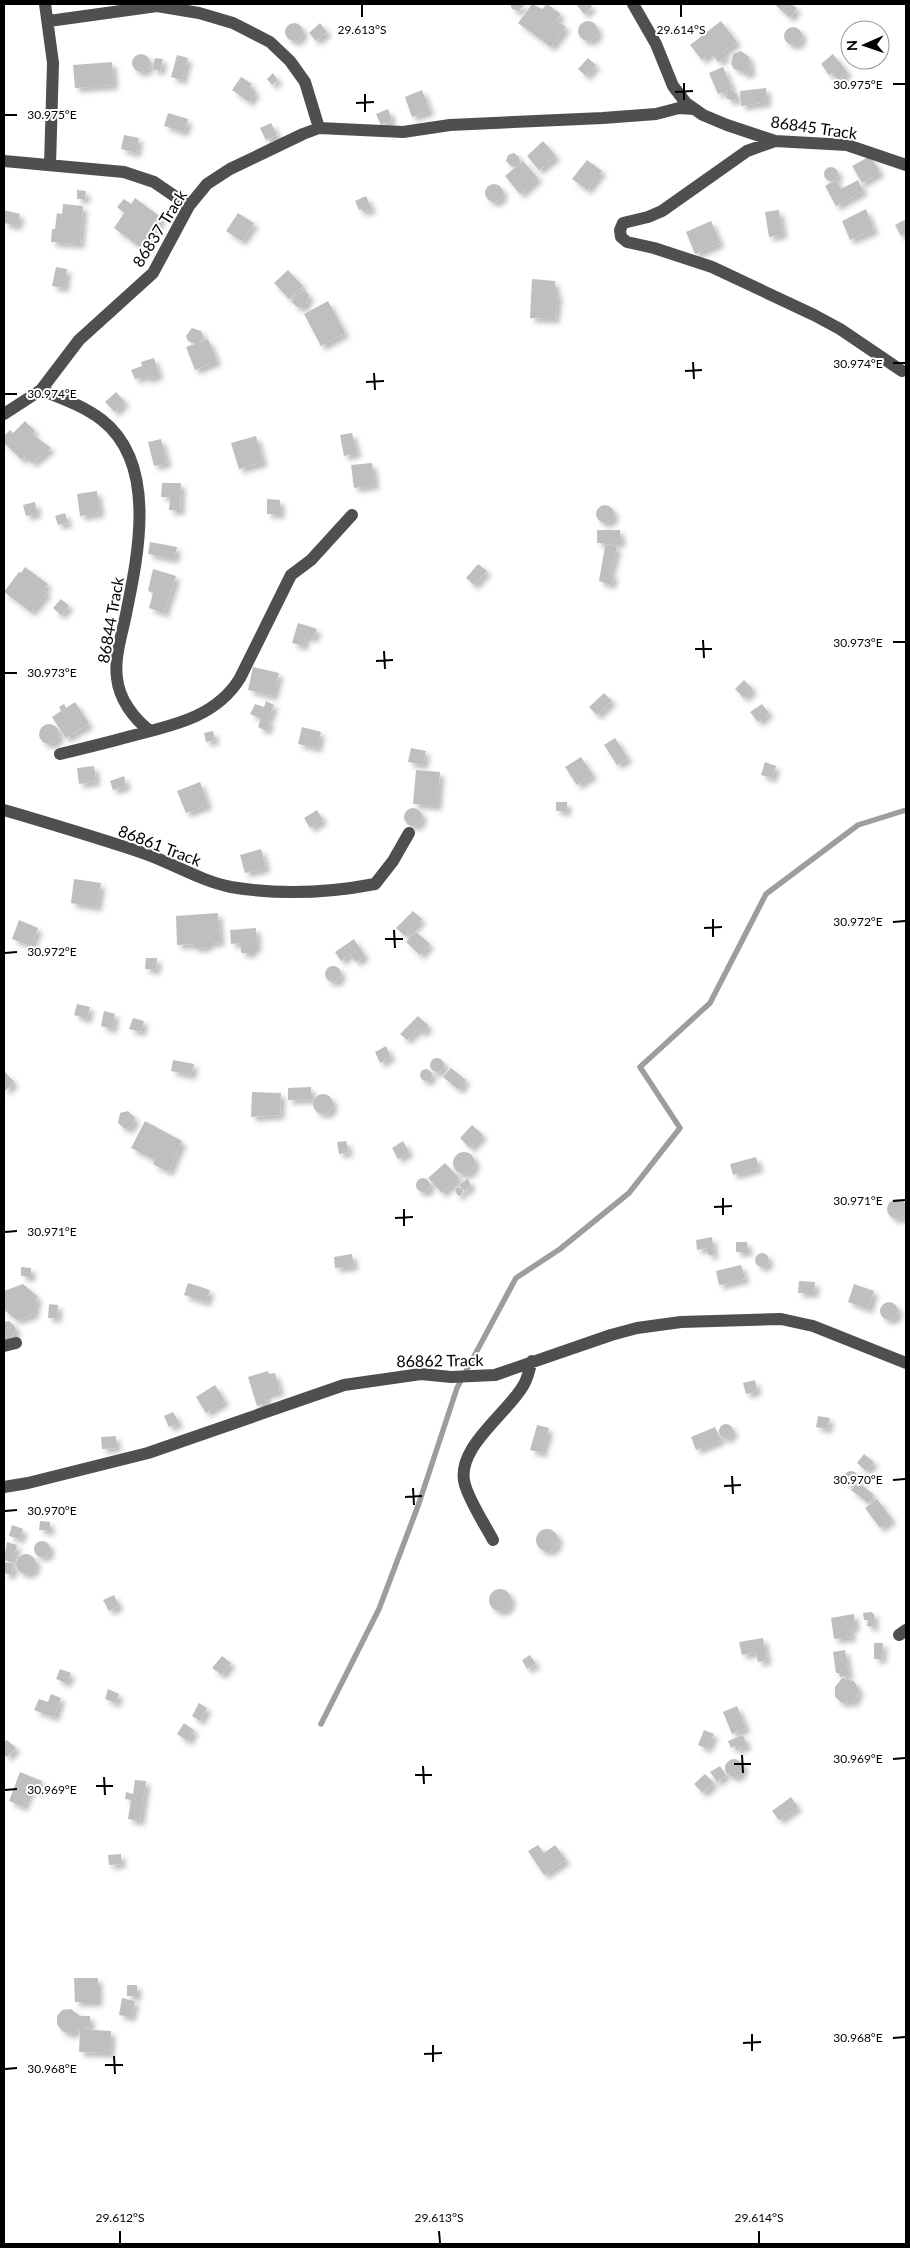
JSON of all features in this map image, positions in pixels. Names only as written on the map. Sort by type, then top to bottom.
[{"type":"street","points":[[45,4],[49,21],[53,63],[50,165]]},
{"type":"street","name":"86845 Track","points":[[633,4],[656,44],[673,86],[686,103],[694,109],[727,125],[775,141],[847,145],[906,165]]},
{"type":"street","points":[[49,21],[157,6],[199,13],[233,23],[270,42],[290,61],[305,82],[319,128],[403,132],[450,125],[603,118],[656,114],[678,108],[694,109]]},
{"type":"street","name":"86837 Track","points":[[4,414],[41,390],[79,340],[153,273],[189,206],[207,184],[230,169],[319,128]]},
{"type":"street","points":[[775,141],[747,151],[662,211],[648,217],[623,223],[620,230],[621,237],[627,242],[662,250],[712,267],[814,314],[840,329],[902,372]]},
{"type":"street","points":[[4,161],[124,172],[154,182],[189,206]]},
{"type":"street","name":"86844 Track","points":[[41,390],[67,400],[102,420],[123,445],[136,476],[139,501],[139,535],[135,571],[116,661],[117,680],[130,710],[138,722],[150,731]]},
{"type":"street","points":[[60,754],[177,725],[196,717],[232,692],[292,575],[311,560],[352,515]]},
{"type":"street","name":"86861 Track","points":[[4,810],[146,854],[204,879],[230,887],[264,891],[308,892],[375,884],[393,861],[409,833]]},
{"type":"street","name":"86862 Track","points":[[4,1487],[28,1483],[148,1453],[344,1385],[421,1374],[451,1377],[495,1375],[532,1361],[637,1328],[681,1322],[781,1319],[813,1326],[906,1363]]},
{"type":"street","points":[[4,1346],[16,1342]]},
{"type":"street","points":[[493,1540],[464,1484],[464,1471],[468,1455],[524,1386],[532,1361]]},
{"type":"building","points":[[510,4],[525,5],[518,11],[512,9]]},
{"type":"building","points":[[532,4],[542,9],[547,4],[561,14],[556,20],[566,27],[551,47],[518,23]]},
{"type":"building","points":[[576,4],[590,4],[592,7],[584,14]]},
{"type":"building","points":[[774,4],[791,4],[797,8],[790,18]]},
{"type":"building","points":[[588,21],[595,24],[598,31],[595,38],[588,41],[581,38],[578,31],[581,24]]},
{"type":"building","points":[[721,21],[737,42],[723,52],[726,56],[718,62],[711,52],[702,60],[690,45]]},
{"type":"building","points":[[294,23],[300,26],[303,32],[300,38],[294,41],[288,38],[285,32],[288,26]]},
{"type":"building","points":[[320,23],[327,32],[316,41],[309,33]]},
{"type":"building","points":[[793,27],[799,30],[802,36],[799,42],[793,45],[787,42],[784,36],[787,30]]},
{"type":"building","points":[[741,51],[749,57],[751,71],[745,75],[742,71],[734,69],[731,64],[733,54]]},
{"type":"building","points":[[141,54],[147,57],[150,63],[147,69],[141,72],[135,69],[132,63],[135,57]]},
{"type":"building","points":[[833,54],[840,63],[840,70],[846,70],[848,73],[838,80],[832,73],[829,75],[821,64]]},
{"type":"building","points":[[177,55],[188,58],[182,80],[171,77]]},
{"type":"building","points":[[155,58],[163,59],[160,71],[152,69]]},
{"type":"building","points":[[588,58],[596,65],[586,76],[578,69]]},
{"type":"building","points":[[112,62],[114,85],[75,88],[73,65]]},
{"type":"building","points":[[723,67],[732,88],[730,89],[737,94],[737,98],[733,101],[726,98],[728,90],[718,94],[709,73]]},
{"type":"building","points":[[273,73],[278,80],[272,85],[267,79]]},
{"type":"building","points":[[241,77],[252,84],[250,87],[256,92],[249,102],[232,90]]},
{"type":"building","points":[[766,88],[767,102],[741,106],[740,91]]},
{"type":"building","points":[[422,90],[430,111],[412,117],[405,97]]},
{"type":"building","points":[[388,109],[392,120],[381,125],[376,114]]},
{"type":"building","points":[[168,113],[188,119],[184,132],[164,126]]},
{"type":"building","points":[[271,123],[277,135],[266,140],[260,128]]},
{"type":"building","points":[[124,135],[139,138],[136,153],[121,149]]},
{"type":"building","points":[[543,141],[556,156],[539,170],[527,156]]},
{"type":"building","points":[[514,153],[519,157],[519,164],[523,161],[538,178],[520,194],[505,176],[517,166],[511,166],[506,161],[508,155]]},
{"type":"building","points":[[870,156],[880,172],[862,183],[852,166]]},
{"type":"building","points":[[587,160],[602,171],[587,190],[572,179]]},
{"type":"building","points":[[831,167],[836,169],[838,174],[836,179],[831,181],[826,179],[824,174],[826,169]]},
{"type":"building","points":[[836,180],[841,189],[858,180],[863,191],[836,206],[825,186]]},
{"type":"building","points":[[490,184],[498,184],[503,189],[501,200],[490,202],[485,197],[485,189]]},
{"type":"building","points":[[77,190],[86,191],[85,199],[77,199]]},
{"type":"building","points":[[366,196],[372,209],[363,212],[362,209],[359,210],[355,201]]},
{"type":"building","points":[[135,198],[162,218],[141,248],[114,228],[124,213],[117,207],[124,199],[131,204]]},
{"type":"building","points":[[63,204],[83,206],[80,244],[51,242],[52,229],[55,229],[57,213],[62,214]]},
{"type":"building","points":[[866,209],[874,230],[850,240],[842,221]]},
{"type":"building","points":[[4,210],[20,214],[17,226],[4,223]]},
{"type":"building","points":[[779,210],[783,234],[769,237],[765,212]]},
{"type":"building","points":[[238,213],[254,223],[242,241],[226,231]]},
{"type":"building","points":[[906,219],[906,234],[901,236],[895,225]]},
{"type":"building","points":[[711,221],[720,243],[695,254],[686,232]]},
{"type":"building","points":[[56,267],[67,269],[64,288],[52,286]]},
{"type":"building","points":[[288,270],[303,286],[289,299],[274,283]]},
{"type":"building","points":[[532,279],[555,281],[555,292],[558,292],[555,319],[530,318]]},
{"type":"building","points":[[305,290],[309,295],[306,304],[300,308],[292,302],[294,297]]},
{"type":"building","points":[[328,301],[345,333],[321,346],[304,314]]},
{"type":"building","points":[[192,328],[201,331],[203,336],[200,342],[208,339],[217,361],[195,370],[186,347],[195,344],[188,341],[186,336]]},
{"type":"building","points":[[154,358],[159,375],[147,379],[146,376],[135,379],[131,370],[142,366],[141,362]]},
{"type":"building","points":[[116,392],[125,402],[115,412],[105,402]]},
{"type":"building","points":[[25,421],[35,431],[32,434],[51,448],[32,463],[25,456],[22,460],[4,443],[4,436],[10,430],[13,433]]},
{"type":"building","points":[[352,433],[357,453],[344,456],[340,435]]},
{"type":"building","points":[[256,436],[263,462],[239,469],[231,443]]},
{"type":"building","points":[[161,439],[167,463],[154,466],[148,442]]},
{"type":"building","points":[[372,463],[375,485],[354,488],[351,465]]},
{"type":"building","points":[[162,483],[181,483],[180,511],[169,510],[170,497],[161,497]]},
{"type":"building","points":[[97,491],[100,513],[80,516],[77,494]]},
{"type":"building","points":[[267,499],[280,500],[280,514],[267,514]]},
{"type":"building","points":[[35,502],[37,513],[26,516],[23,505]]},
{"type":"building","points":[[605,505],[611,508],[614,514],[611,520],[605,523],[599,520],[596,514],[599,508]]},
{"type":"building","points":[[65,513],[68,523],[58,525],[55,516]]},
{"type":"building","points":[[597,530],[620,530],[621,543],[597,543]]},
{"type":"building","points":[[150,542],[177,547],[174,559],[148,554]]},
{"type":"building","points":[[608,544],[617,547],[610,574],[614,575],[611,585],[599,581],[605,546]]},
{"type":"building","points":[[478,564],[487,571],[474,585],[466,578]]},
{"type":"building","points":[[25,567],[48,584],[43,590],[47,593],[31,612],[4,592]]},
{"type":"building","points":[[153,569],[176,576],[164,613],[149,608],[153,593],[148,591]]},
{"type":"building","points":[[61,599],[69,606],[61,615],[53,608]]},
{"type":"building","points":[[298,623],[317,629],[314,638],[306,636],[303,646],[292,643]]},
{"type":"building","points":[[253,667],[279,673],[273,696],[248,690]]},
{"type":"building","points":[[744,680],[753,689],[744,698],[735,689]]},
{"type":"building","points":[[604,693],[612,701],[597,715],[589,707]]},
{"type":"building","points":[[266,701],[274,705],[267,721],[270,723],[266,731],[258,727],[261,719],[250,714],[255,704],[264,707]]},
{"type":"building","points":[[75,702],[89,724],[66,738],[52,717],[61,711],[59,707],[64,704],[66,708]]},
{"type":"building","points":[[762,704],[769,713],[758,722],[750,712]]},
{"type":"building","points":[[49,724],[56,727],[59,734],[56,741],[49,744],[42,741],[39,734],[42,727]]},
{"type":"building","points":[[302,727],[321,732],[317,748],[298,744]]},
{"type":"building","points":[[213,731],[215,740],[206,742],[204,733]]},
{"type":"building","points":[[615,738],[628,758],[617,765],[604,745]]},
{"type":"building","points":[[411,748],[426,751],[423,765],[408,762]]},
{"type":"building","points":[[581,757],[593,775],[577,785],[565,767]]},
{"type":"building","points":[[765,762],[776,766],[772,778],[761,775]]},
{"type":"building","points":[[94,766],[96,781],[79,784],[77,768]]},
{"type":"building","points":[[416,770],[440,772],[437,806],[413,804]]},
{"type":"building","points":[[124,776],[126,786],[113,790],[110,781]]},
{"type":"building","points":[[200,782],[208,805],[186,813],[177,791]]},
{"type":"building","points":[[556,802],[567,802],[567,811],[556,811]]},
{"type":"building","points":[[413,808],[419,811],[422,817],[419,823],[413,826],[407,823],[404,817],[407,811]]},
{"type":"building","points":[[317,810],[323,820],[310,828],[304,818]]},
{"type":"building","points":[[261,849],[266,868],[245,873],[240,855]]},
{"type":"building","points":[[74,879],[101,883],[97,907],[71,903]]},
{"type":"building","points":[[413,911],[422,919],[405,936],[396,928]]},
{"type":"building","points":[[218,913],[220,942],[208,943],[208,947],[194,948],[193,944],[177,945],[176,916]]},
{"type":"building","points":[[19,920],[38,928],[31,946],[12,939]]},
{"type":"building","points":[[256,928],[257,948],[252,948],[252,953],[241,953],[241,943],[231,944],[230,930]]},
{"type":"building","points":[[415,931],[430,944],[420,955],[406,942]]},
{"type":"building","points":[[354,939],[365,956],[356,962],[350,954],[341,961],[335,952]]},
{"type":"building","points":[[146,958],[157,958],[156,970],[145,969]]},
{"type":"building","points":[[333,966],[339,968],[341,974],[339,980],[333,982],[327,980],[325,974],[327,968]]},
{"type":"building","points":[[77,1004],[90,1007],[87,1019],[74,1015]]},
{"type":"building","points":[[104,1011],[115,1014],[112,1029],[101,1026]]},
{"type":"building","points":[[418,1016],[429,1026],[422,1033],[418,1029],[407,1040],[400,1034]]},
{"type":"building","points":[[133,1018],[144,1021],[141,1032],[129,1029]]},
{"type":"building","points":[[386,1046],[391,1057],[380,1063],[375,1052]]},
{"type":"building","points":[[437,1058],[442,1060],[444,1065],[442,1070],[437,1072],[432,1070],[430,1065],[432,1060]]},
{"type":"building","points":[[173,1060],[194,1064],[191,1075],[171,1071]]},
{"type":"building","points":[[451,1068],[466,1080],[459,1090],[443,1077]]},
{"type":"building","points":[[424,1069],[428,1069],[432,1075],[428,1081],[424,1081],[420,1077],[420,1073]]},
{"type":"building","points":[[4,1071],[14,1082],[5,1091],[4,1090]]},
{"type":"building","points":[[311,1087],[311,1099],[288,1100],[288,1088]]},
{"type":"building","points":[[252,1092],[281,1093],[280,1115],[251,1117]]},
{"type":"building","points":[[323,1094],[330,1097],[333,1104],[330,1111],[323,1114],[316,1111],[313,1104],[316,1097]]},
{"type":"building","points":[[128,1111],[135,1118],[132,1126],[125,1129],[118,1123],[120,1113]]},
{"type":"building","points":[[145,1121],[182,1141],[169,1172],[153,1164],[155,1160],[131,1148]]},
{"type":"building","points":[[472,1125],[483,1135],[470,1148],[460,1138]]},
{"type":"building","points":[[346,1141],[349,1152],[339,1154],[337,1142]]},
{"type":"building","points":[[403,1141],[409,1152],[398,1159],[392,1148]]},
{"type":"building","points":[[464,1152],[472,1155],[475,1163],[472,1171],[464,1174],[456,1171],[453,1163],[456,1155]]},
{"type":"building","points":[[756,1157],[759,1168],[733,1175],[730,1164]]},
{"type":"building","points":[[445,1163],[459,1178],[442,1193],[428,1178]]},
{"type":"building","points":[[423,1178],[428,1180],[430,1185],[428,1190],[423,1192],[418,1190],[416,1185],[418,1180]]},
{"type":"building","points":[[468,1178],[471,1186],[465,1191],[463,1189],[461,1196],[457,1195],[455,1189],[458,1187],[462,1189],[459,1185]]},
{"type":"building","points":[[897,1199],[904,1202],[907,1209],[904,1216],[897,1219],[890,1216],[887,1209],[890,1202]]},
{"type":"building","points":[[712,1237],[714,1255],[708,1255],[707,1248],[697,1250],[696,1240]]},
{"type":"building","points":[[736,1242],[747,1242],[748,1252],[736,1252]]},
{"type":"building","points":[[762,1253],[767,1255],[769,1260],[767,1265],[762,1267],[757,1265],[755,1260],[757,1255]]},
{"type":"building","points":[[352,1254],[354,1266],[335,1268],[334,1257]]},
{"type":"building","points":[[741,1265],[745,1279],[719,1285],[716,1271]]},
{"type":"building","points":[[21,1267],[31,1268],[31,1277],[21,1276]]},
{"type":"building","points":[[799,1281],[815,1282],[814,1293],[798,1293]]},
{"type":"building","points":[[188,1283],[210,1290],[206,1302],[184,1295]]},
{"type":"building","points":[[23,1284],[37,1296],[34,1314],[17,1320],[4,1310],[4,1291]]},
{"type":"building","points":[[854,1284],[874,1291],[868,1309],[848,1302]]},
{"type":"building","points":[[885,1302],[893,1302],[898,1307],[896,1318],[885,1320],[880,1315],[880,1307]]},
{"type":"building","points":[[49,1304],[58,1305],[57,1318],[48,1318]]},
{"type":"building","points":[[9,1321],[14,1325],[16,1331],[12,1338],[6,1340],[4,1339],[4,1322]]},
{"type":"building","points":[[268,1371],[269,1374],[275,1373],[280,1391],[265,1395],[267,1403],[257,1406],[248,1377]]},
{"type":"building","points":[[755,1380],[757,1391],[746,1394],[743,1383]]},
{"type":"building","points":[[215,1385],[225,1401],[206,1413],[196,1397]]},
{"type":"building","points":[[173,1412],[179,1423],[169,1427],[164,1416]]},
{"type":"building","points":[[818,1416],[830,1418],[827,1429],[816,1427]]},
{"type":"building","points":[[723,1424],[729,1424],[733,1431],[729,1438],[723,1438],[719,1434],[719,1428]]},
{"type":"building","points":[[537,1425],[549,1428],[542,1453],[530,1450]]},
{"type":"building","points":[[715,1427],[721,1440],[696,1450],[691,1437]]},
{"type":"building","points":[[116,1436],[116,1448],[102,1449],[101,1437]]},
{"type":"building","points":[[864,1454],[874,1462],[866,1471],[857,1463]]},
{"type":"building","points":[[851,1471],[856,1473],[858,1478],[856,1483],[851,1485],[846,1483],[844,1478],[846,1473]]},
{"type":"building","points":[[858,1482],[874,1495],[868,1503],[851,1490]]},
{"type":"building","points":[[877,1499],[892,1519],[880,1528],[865,1508]]},
{"type":"building","points":[[40,1521],[50,1522],[50,1531],[39,1530]]},
{"type":"building","points":[[12,1525],[23,1529],[20,1539],[9,1536]]},
{"type":"building","points":[[547,1529],[555,1532],[558,1540],[555,1548],[547,1551],[539,1548],[536,1540],[539,1532]]},
{"type":"building","points":[[42,1541],[50,1549],[42,1557],[34,1549]]},
{"type":"building","points":[[7,1542],[17,1545],[12,1563],[4,1560]]},
{"type":"building","points":[[22,1554],[30,1554],[36,1560],[36,1568],[30,1574],[22,1574],[16,1568],[16,1560]]},
{"type":"building","points":[[4,1562],[14,1564],[11,1575],[4,1573]]},
{"type":"building","points":[[500,1589],[508,1592],[511,1600],[508,1608],[500,1611],[492,1608],[489,1600],[492,1592]]},
{"type":"building","points":[[114,1595],[119,1606],[109,1611],[103,1600]]},
{"type":"building","points":[[871,1612],[874,1614],[874,1627],[867,1626],[868,1620],[864,1620],[863,1613]]},
{"type":"building","points":[[854,1614],[855,1627],[850,1628],[852,1637],[834,1639],[831,1618]]},
{"type":"building","points":[[763,1638],[767,1660],[758,1662],[756,1652],[742,1655],[739,1642]]},
{"type":"building","points":[[874,1643],[883,1643],[882,1659],[874,1659]]},
{"type":"building","points":[[845,1650],[849,1675],[840,1677],[839,1673],[836,1673],[833,1652]]},
{"type":"building","points":[[530,1655],[536,1664],[527,1669],[522,1660]]},
{"type":"building","points":[[222,1656],[231,1663],[222,1675],[212,1668]]},
{"type":"building","points":[[60,1669],[71,1673],[66,1683],[56,1679]]},
{"type":"building","points":[[842,1678],[854,1681],[859,1690],[855,1701],[842,1703],[835,1697],[835,1687]]},
{"type":"building","points":[[108,1689],[119,1694],[116,1703],[105,1699]]},
{"type":"building","points":[[51,1694],[61,1698],[54,1717],[34,1710],[39,1699],[48,1702]]},
{"type":"building","points":[[199,1703],[207,1708],[200,1721],[192,1716]]},
{"type":"building","points":[[737,1706],[746,1728],[732,1734],[723,1712]]},
{"type":"building","points":[[184,1723],[194,1730],[188,1741],[177,1734]]},
{"type":"building","points":[[704,1730],[714,1734],[707,1749],[698,1745]]},
{"type":"building","points":[[743,1735],[747,1745],[736,1750],[735,1746],[731,1748],[728,1741]]},
{"type":"building","points":[[7,1740],[16,1748],[7,1757],[4,1754],[4,1743]]},
{"type":"building","points":[[734,1759],[740,1762],[743,1768],[740,1774],[734,1777],[728,1774],[725,1768],[728,1762]]},
{"type":"building","points":[[720,1766],[726,1775],[717,1782],[710,1772]]},
{"type":"building","points":[[20,1772],[42,1781],[38,1791],[31,1788],[23,1807],[9,1801]]},
{"type":"building","points":[[705,1774],[714,1783],[703,1793],[694,1784]]},
{"type":"building","points":[[135,1780],[146,1781],[140,1821],[128,1819],[131,1800],[125,1799],[126,1792],[133,1794]]},
{"type":"building","points":[[791,1797],[798,1807],[779,1820],[772,1811]]},
{"type":"building","points":[[538,1845],[544,1853],[555,1845],[566,1860],[544,1875],[528,1851]]},
{"type":"building","points":[[121,1854],[121,1864],[109,1865],[108,1855]]},
{"type":"building","points":[[74,1978],[98,1978],[98,2002],[75,2002]]},
{"type":"building","points":[[127,1985],[137,1985],[137,1996],[127,1996]]},
{"type":"building","points":[[122,1998],[135,2001],[131,2017],[119,2015]]},
{"type":"building","points":[[71,2009],[80,2016],[90,2016],[90,2027],[80,2028],[70,2034],[62,2031],[57,2024],[57,2016],[62,2010]]},
{"type":"building","points":[[80,2029],[111,2031],[110,2053],[79,2052]]},
{"type":"waterway","points":[[321,1724],[379,1609],[418,1506],[457,1388],[516,1278],[560,1249],[629,1193],[680,1128],[640,1067],[710,1003],[766,894],[858,825],[906,810]]}]
